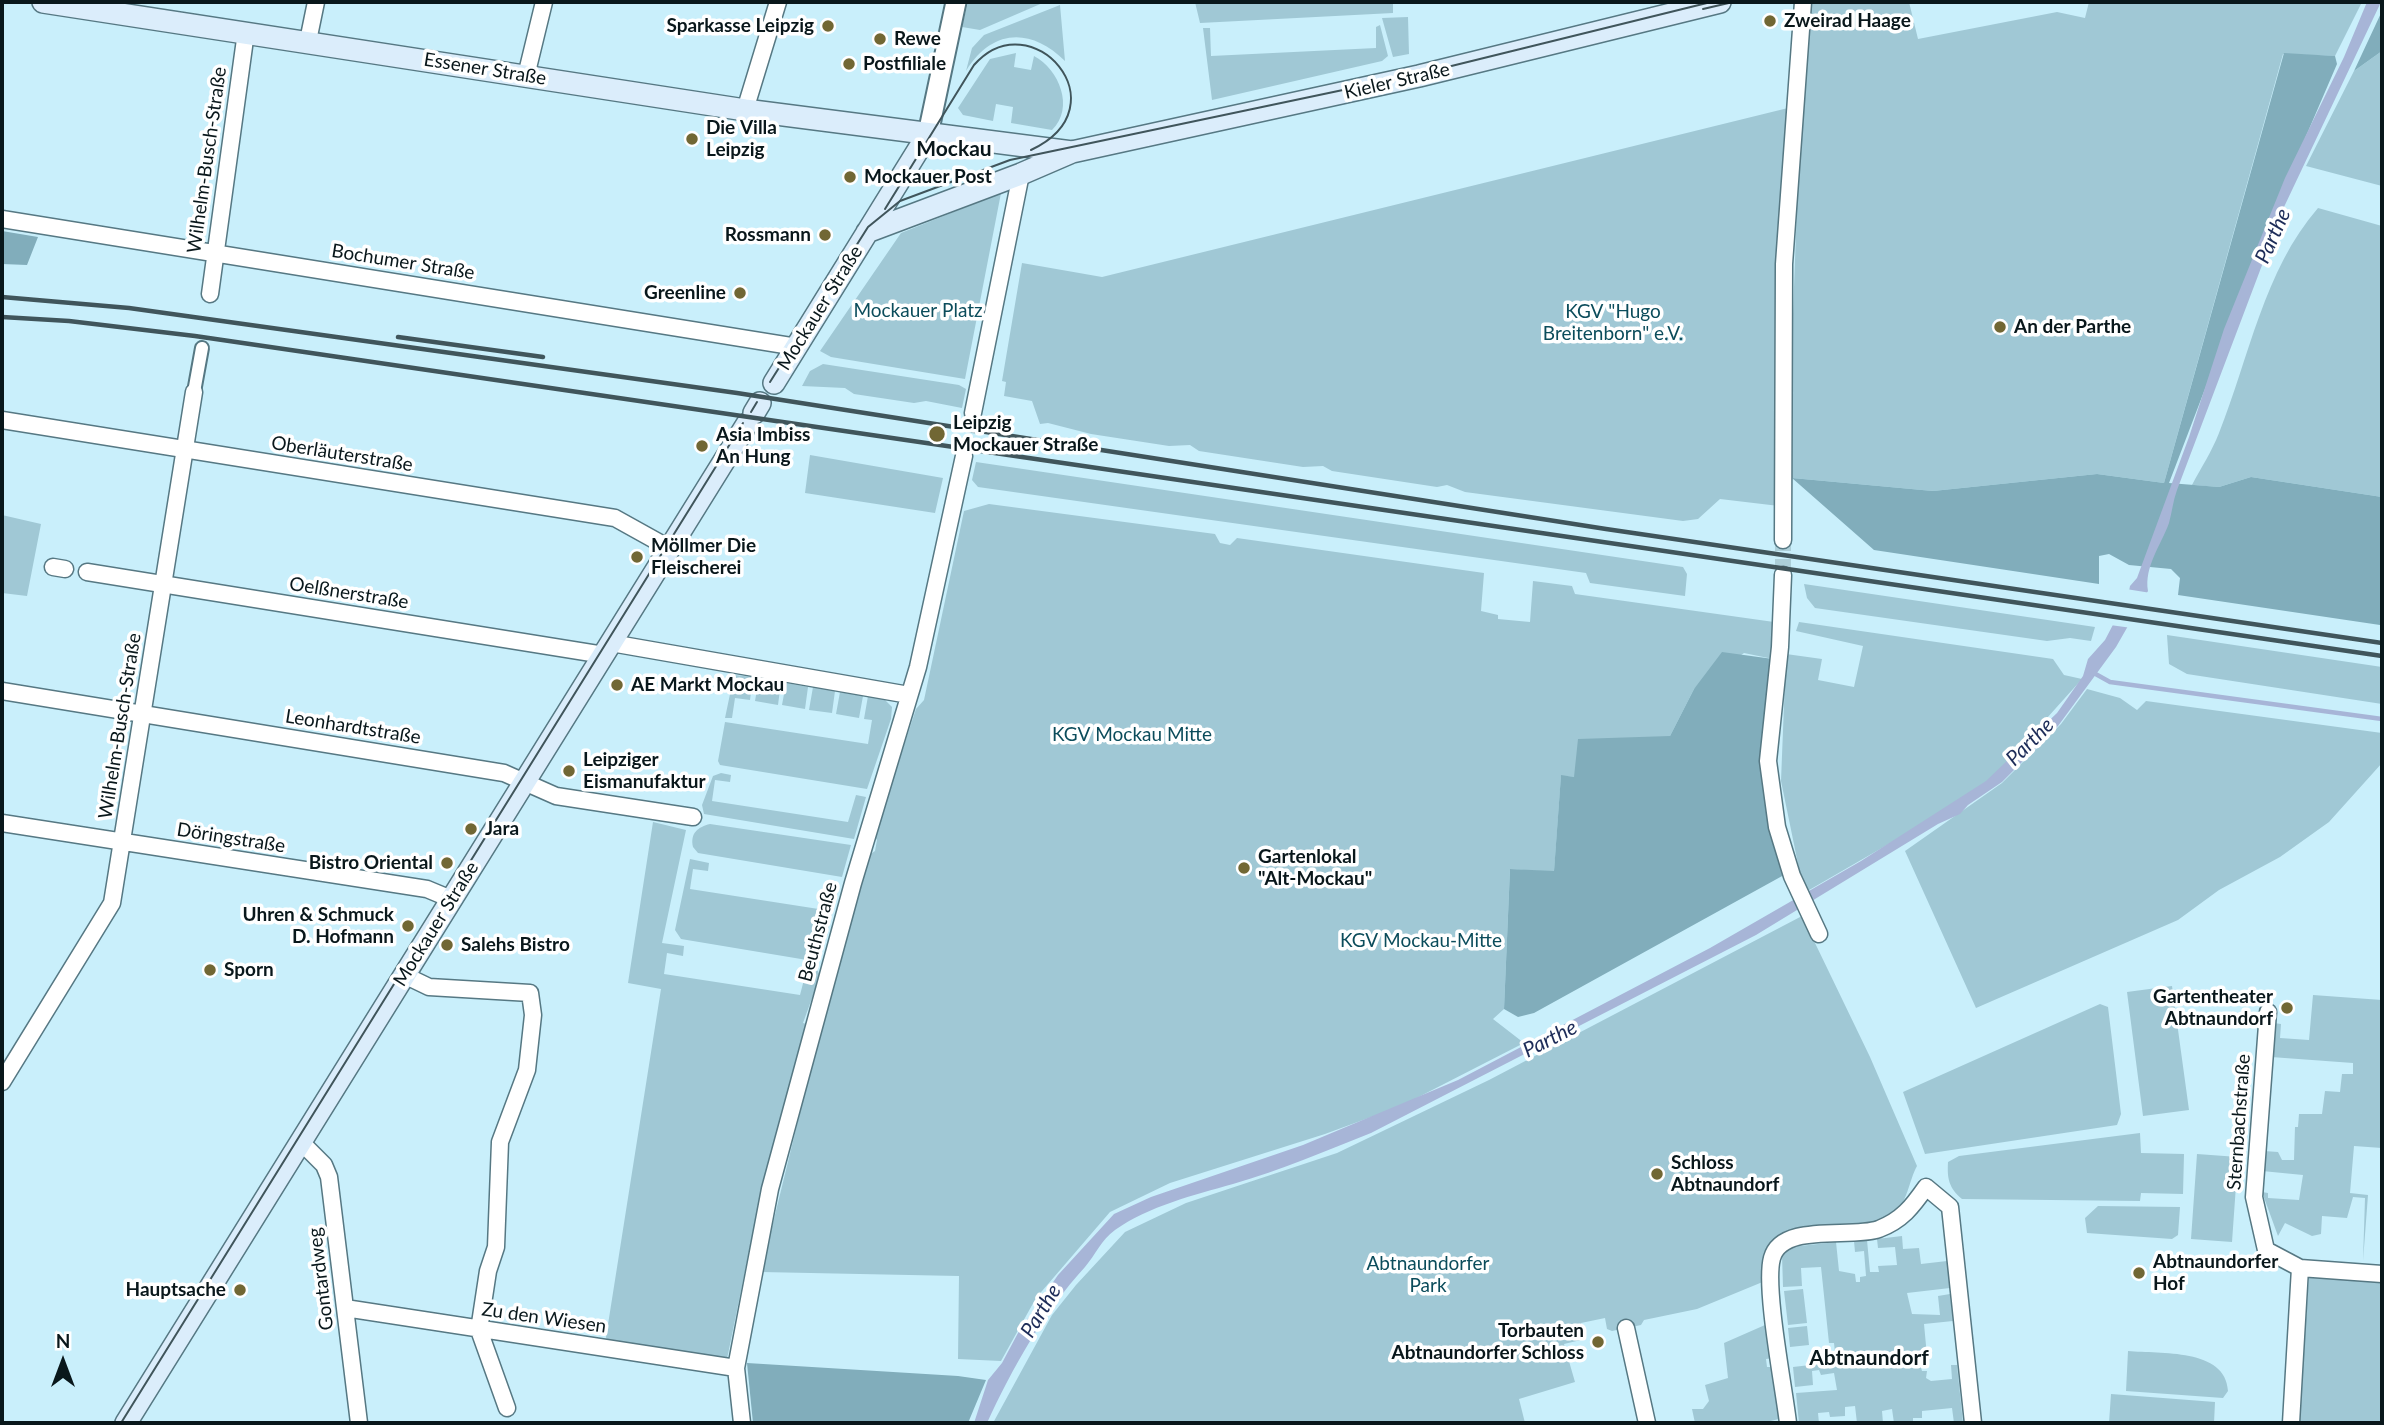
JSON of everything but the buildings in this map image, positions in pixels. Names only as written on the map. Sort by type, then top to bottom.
[{"type":"main road","name":"Essener Straße","points":[[43,2],[96,6],[745,110],[928,134]]},
{"type":"main road","name":"Kieler Straße","points":[[872,230],[1072,152],[1419,76],[1720,2]]},
{"type":"main road","name":"Kieler Straße","points":[[928,134],[1072,152]]},
{"type":"main road","name":"Mockauer Straße","points":[[774,383],[872,230],[928,134]]},
{"type":"main road","name":"Mockauer Straße","points":[[126,1423],[754,413]]},
{"type":"street","points":[[307,41],[316,2]]},
{"type":"street","points":[[526,76],[544,2]]},
{"type":"street","points":[[745,110],[778,2]]},
{"type":"street","name":"Mockauer Straße","points":[[928,134],[956,2]]},
{"type":"street","points":[[1783,540],[1784,264],[1803,2]]},
{"type":"street","name":"Wilhelm-Busch-Straße","points":[[210,294],[246,32]]},
{"type":"street","points":[[973,413],[1021,174]]},
{"type":"street","name":"Bochumer Straße","points":[[2,219],[797,347]]},
{"type":"street","name":"Wilhelm-Busch-Straße","points":[[2,1082],[112,903],[202,348]]},
{"type":"street","name":"Oberläuterstraße","points":[[2,420],[615,518],[669,548]]},
{"type":"street","name":"Beuthstraße","points":[[742,1423],[736,1368],[770,1189],[853,883],[909,695],[964,456]]},
{"type":"street","name":"Oelßnerstraße","points":[[87,572],[909,695]]},
{"type":"street","points":[[1783,575],[1780,647],[1767,749],[1777,827],[1799,891],[1819,934]]},
{"type":"street","name":"Leonhardtstraße","points":[[2,691],[504,773],[556,796],[694,817]]},
{"type":"street","name":"Döringstraße","points":[[2,824],[427,889],[452,899]]},
{"type":"street","points":[[404,975],[429,987],[530,993],[533,1015],[527,1070],[500,1142],[496,1247],[488,1271],[479,1330],[507,1408]]},
{"type":"street","name":"Sternbachstraße","points":[[2268,1012],[2254,1197],[2266,1250],[2300,1268]]},
{"type":"street","name":"Gontardweg","points":[[300,1141],[316,1154],[329,1177],[359,1423]]},
{"type":"street","points":[[1788,1423],[1772,1295],[1771,1265],[1776,1248],[1793,1237],[1884,1227],[1908,1213],[1926,1187],[1950,1207],[1973,1423]]},
{"type":"street","points":[[2291,1423],[2300,1268],[2382,1274]]},
{"type":"street","name":"Zu den Wiesen","points":[[345,1308],[736,1368]]},
{"type":"street","points":[[1626,1328],[1647,1423]]},
{"type":"green space","points":[[968,2],[1045,2],[980,30],[962,27]]},
{"type":"green space","points":[[1195,2],[1393,2],[1393,13],[1200,23]]},
{"type":"green space","name":"An der Parthe","points":[[1812,2],[1909,2],[1918,39],[2057,12],[2085,18],[2089,2],[2362,2],[2335,56],[2283,54],[2164,483],[2097,474],[1933,491],[1792,478],[1788,449],[1799,152]]},
{"type":"green space","points":[[1060,5],[1065,61],[1038,42],[1012,38],[1000,40],[988,47],[966,71],[972,48],[984,35]]},
{"type":"green space","points":[[1408,17],[1409,54],[1393,57],[1382,18]]},
{"type":"green space","points":[[1380,25],[1388,56],[1382,61],[1212,100],[1203,28],[1210,28],[1211,56],[1376,48],[1376,27]]},
{"type":"green space","points":[[2382,51],[2382,186],[2306,166],[2354,71]]},
{"type":"green space","points":[[1016,53],[1014,67],[1031,70],[1034,56],[1051,70],[1057,79],[1063,100],[1062,111],[1052,130],[1011,123],[1013,107],[996,104],[993,121],[963,115],[958,108],[990,59]]},
{"type":"green space","name":"KGV \"Hugo Breitenborn\" e.V.","points":[[1788,108],[1779,506],[1720,499],[1698,519],[1683,521],[1465,492],[1447,485],[1437,487],[1332,471],[1323,466],[1303,467],[1199,451],[1190,445],[1169,446],[1091,434],[1048,423],[1040,424],[1032,401],[1004,396],[1006,382],[1002,381],[1022,263],[1102,277]]},
{"type":"green space","name":"Mockauer Platz","points":[[1001,193],[965,379],[831,357],[820,351],[901,233]]},
{"type":"green space","points":[[2318,208],[2382,226],[2382,497],[2251,477],[2219,487],[2192,485],[2219,433],[2271,287],[2299,232]]},
{"type":"green space","points":[[823,364],[959,385],[966,389],[962,408],[926,401],[914,403],[854,394],[845,388],[802,386],[810,371]]},
{"type":"green space","points":[[810,455],[943,478],[935,513],[805,493]]},
{"type":"green space","points":[[976,462],[1683,567],[1687,574],[1685,596],[1590,583],[1586,573],[978,487],[972,480]]},
{"type":"green space","name":"KGV Mockau Mitte","points":[[989,504],[1215,534],[1220,543],[1230,545],[1237,538],[1484,573],[1481,611],[1498,615],[1498,619],[1530,622],[1533,581],[1572,586],[1575,594],[1774,622],[1773,659],[1744,653],[1694,689],[1670,736],[1574,777],[1561,776],[1554,872],[1510,869],[1504,1009],[1493,1019],[1524,1043],[1401,1106],[1325,1134],[1170,1183],[1110,1212],[1036,1298],[1001,1361],[958,1359],[959,1276],[761,1272],[821,1027],[869,855],[875,851],[877,840],[874,836],[916,709],[924,700],[964,511]]},
{"type":"green space","points":[[2,515],[41,524],[27,596],[2,593]]},
{"type":"green space","points":[[1804,584],[2095,627],[2091,641],[2070,638],[2047,641],[1815,608],[1807,598]]},
{"type":"green space","points":[[1799,622],[2053,659],[2064,675],[2082,679],[1994,777],[1951,808],[1804,893],[1781,781],[1786,654],[1822,659],[1818,680],[1854,687],[1863,646],[1796,631]]},
{"type":"green space","points":[[2167,635],[2382,667],[2382,704],[2187,674],[2169,664]]},
{"type":"green space","points":[[734,675],[753,677],[750,700],[735,698],[732,718],[725,718]]},
{"type":"green space","points":[[759,678],[781,682],[778,705],[755,701]]},
{"type":"green space","points":[[786,683],[808,687],[805,709],[782,705]]},
{"type":"green space","points":[[813,687],[835,691],[832,713],[809,710]]},
{"type":"green space","points":[[2087,689],[2120,698],[2137,710],[2146,701],[2382,733],[2382,763],[2329,822],[2280,857],[2219,890],[2178,920],[1976,1008],[1905,851],[2002,783],[2061,724]]},
{"type":"green space","points":[[840,692],[863,696],[859,718],[836,714]]},
{"type":"green space","points":[[868,696],[884,699],[892,707],[891,719],[867,789],[720,765],[718,761],[725,722],[868,744],[872,720],[864,719]]},
{"type":"green space","points":[[721,773],[731,775],[730,782],[715,780],[712,801],[848,822],[856,795],[866,797],[854,839],[704,814],[702,805],[713,776]]},
{"type":"green space","points":[[653,822],[686,830],[662,943],[684,946],[683,956],[667,953],[664,974],[800,995],[807,968],[818,971],[820,976],[803,1023],[807,1024],[762,1188],[727,1359],[607,1341],[606,1337],[661,989],[628,983]]},
{"type":"green space","points":[[710,824],[851,845],[842,877],[698,853],[693,847],[694,834]]},
{"type":"green space","points":[[690,859],[709,863],[708,871],[693,869],[690,889],[825,910],[831,882],[839,887],[819,962],[681,939],[675,930]]},
{"type":"green space","name":"Abtnaundorfer Park","points":[[1802,916],[1870,1057],[1917,1166],[1902,1205],[1893,1214],[1874,1222],[1809,1226],[1790,1230],[1775,1239],[1766,1255],[1765,1281],[1697,1309],[1644,1320],[1641,1325],[1612,1331],[1607,1329],[1605,1318],[1581,1323],[1585,1339],[1564,1344],[1575,1382],[1519,1399],[1525,1423],[993,1423],[1052,1315],[1125,1232],[1186,1203],[1337,1153],[1489,1080]]},
{"type":"green space","points":[[2172,986],[2189,1110],[2143,1116],[2127,992]]},
{"type":"green space","points":[[2313,995],[2382,1000],[2382,1148],[2354,1146],[2350,1193],[2368,1195],[2363,1261],[2365,1198],[2353,1197],[2347,1218],[2322,1216],[2321,1234],[2312,1236],[2285,1223],[2278,1236],[2262,1192],[2268,1193],[2268,1198],[2299,1200],[2303,1175],[2262,1171],[2264,1151],[2278,1152],[2282,1160],[2294,1160],[2295,1127],[2298,1127],[2299,1114],[2322,1114],[2325,1091],[2340,1092],[2342,1074],[2353,1074],[2353,1063],[2271,1057],[2274,1023],[2281,1024],[2280,1038],[2309,1040]]},
{"type":"green space","points":[[2100,1004],[2108,1007],[2121,1114],[2117,1125],[1925,1154],[1903,1092]]},
{"type":"green space","points":[[2140,1133],[2141,1153],[2184,1154],[2183,1194],[2141,1193],[2140,1201],[1962,1199],[1954,1191],[1949,1178],[1948,1162],[1959,1156]]},
{"type":"green space","points":[[2197,1154],[2238,1157],[2232,1242],[2191,1239]]},
{"type":"green space","points":[[2098,1206],[2180,1207],[2178,1235],[2172,1239],[2087,1233],[2085,1218]]},
{"type":"green space","points":[[1902,1236],[1903,1249],[1919,1248],[1921,1264],[1947,1261],[1950,1288],[1907,1293],[1912,1314],[1940,1315],[1938,1296],[1950,1294],[1953,1321],[1924,1324],[1927,1356],[1918,1357],[1922,1371],[1927,1371],[1926,1378],[1931,1381],[1952,1379],[1951,1365],[1957,1365],[1963,1423],[1954,1423],[1952,1408],[1922,1411],[1922,1418],[1913,1418],[1913,1423],[1894,1423],[1892,1409],[1882,1411],[1883,1423],[1857,1423],[1855,1406],[1845,1407],[1845,1416],[1830,1417],[1829,1412],[1818,1413],[1819,1423],[1799,1423],[1796,1393],[1837,1390],[1834,1373],[1821,1375],[1819,1370],[1812,1371],[1813,1385],[1795,1387],[1793,1367],[1836,1362],[1834,1343],[1829,1343],[1821,1267],[1801,1268],[1802,1286],[1783,1287],[1782,1255],[1791,1247],[1836,1242],[1839,1271],[1855,1274],[1856,1282],[1860,1282],[1860,1277],[1866,1276],[1864,1251],[1855,1252],[1854,1241],[1867,1240],[1870,1272],[1879,1272],[1878,1266],[1897,1265],[1895,1247],[1878,1248],[1877,1239]]},
{"type":"green space","points":[[2309,1274],[2382,1280],[2382,1423],[2299,1423]]},
{"type":"green space","points":[[1803,1289],[1807,1323],[1788,1325],[1784,1291]]},
{"type":"green space","points":[[1765,1325],[1770,1333],[1774,1358],[1766,1359],[1767,1367],[1772,1367],[1779,1419],[1762,1423],[1695,1423],[1692,1409],[1703,1409],[1709,1401],[1705,1385],[1728,1378],[1724,1343]]},
{"type":"green space","points":[[1807,1326],[1809,1345],[1790,1347],[1788,1328]]},
{"type":"green space","points":[[2128,1351],[2173,1354],[2204,1360],[2216,1367],[2224,1377],[2228,1391],[2223,1398],[2126,1391]]},
{"type":"green space","points":[[2111,1394],[2215,1402],[2214,1423],[2109,1423]]},
{"type":"shaded area","points":[[2382,11],[2382,51],[2354,71]]},
{"type":"shaded area","points":[[2284,53],[2335,56],[2337,64],[2267,227],[2169,483],[2219,487],[2251,477],[2382,497],[2380,625],[2178,595],[2180,578],[2171,569],[2129,565],[2109,554],[2099,556],[2099,584],[1874,550],[1792,478],[1933,491],[2097,474],[2164,483]]},
{"type":"shaded area","points":[[2,231],[38,237],[27,265],[2,264]]},
{"type":"shaded area","points":[[1722,652],[1773,659],[1762,763],[1784,875],[1534,1013],[1518,1017],[1504,1009],[1510,869],[1554,871],[1561,775],[1574,777],[1578,739],[1670,736],[1694,689]]},
{"type":"shaded area","points":[[747,1363],[986,1380],[968,1423],[753,1423]]},
{"type":"water","name":"Parthe","points":[[2367,2],[2381,2],[2284,207],[2177,490],[2169,523],[2148,573],[2148,591],[2116,647],[2058,726],[2002,782],[1968,805],[1960,814],[1938,824],[1756,935],[1371,1133],[1268,1173],[1157,1208],[1115,1230],[1102,1243],[1042,1322],[1007,1381],[987,1423],[974,1423],[988,1380],[1002,1363],[1018,1333],[1058,1275],[1114,1214],[1151,1197],[1303,1145],[1458,1080],[1710,948],[1861,861],[1986,781],[2057,713],[2083,676],[2088,659],[2105,640],[2128,596],[2130,586],[2137,578],[2189,437],[2224,329],[2285,178],[2344,57]]},
{"type":"pier","points":[[2126,589],[2151,593],[2132,628],[2110,625]]},
{"type":"waterway","points":[[2092,672],[2110,682],[2382,719]]},
{"type":"tunnel","points":[[964,456],[973,413]]},
{"type":"tunnel","points":[[1783,540],[1783,575]]},
{"type":"tram line","points":[[770,382],[868,227],[900,201],[1010,160],[1419,74],[1711,2]]},
{"type":"tram line","points":[[1703,9],[1733,2]]},
{"type":"tram line","points":[[885,209],[974,65],[997,48],[1020,45],[1042,52],[1059,67],[1069,87],[1070,109],[1058,131],[1031,150]]},
{"type":"tram line","points":[[751,412],[757,402]]},
{"type":"tram line","points":[[121,1423],[743,423]]},
{"type":"railway","points":[[2,297],[129,308],[737,393],[1606,529],[2382,643]]},
{"type":"railway","points":[[2,317],[69,321],[195,336],[2382,656]]},
{"type":"railway","points":[[398,337],[543,357]]},
{"type":"place","name":"Zweirad Haage","points":[[1770,21]]},
{"type":"place","name":"Sparkasse Leipzig","points":[[828,26]]},
{"type":"place","name":"Rewe","points":[[880,39]]},
{"type":"place","name":"Postfiliale","points":[[849,64]]},
{"type":"place","name":"Die Villa Leipzig","points":[[692,139]]},
{"type":"place","name":"Mockauer Post","points":[[850,177]]},
{"type":"place","name":"Rossmann","points":[[825,235]]},
{"type":"place","name":"Greenline","points":[[740,293]]},
{"type":"place","name":"An der Parthe","points":[[2000,327]]},
{"type":"place","name":"Leipzig Mockauer Straße","points":[[937,434]]},
{"type":"place","name":"Asia Imbiss An Hung","points":[[702,446]]},
{"type":"place","name":"Möllmer Die Fleischerei","points":[[637,557]]},
{"type":"place","name":"AE Markt Mockau","points":[[617,685]]},
{"type":"place","name":"Leipziger Eismanufaktur","points":[[569,771]]},
{"type":"place","name":"Jara","points":[[471,829]]},
{"type":"place","name":"Bistro Oriental","points":[[447,863]]},
{"type":"place","name":"Gartenlokal \"Alt-Mockau\"","points":[[1244,868]]},
{"type":"place","name":"Uhren & Schmuck D. Hofmann","points":[[408,926]]},
{"type":"place","name":"Salehs Bistro","points":[[447,945]]},
{"type":"place","name":"Sporn","points":[[210,970]]},
{"type":"place","name":"Gartentheater Abtnaundorf","points":[[2287,1008]]},
{"type":"place","name":"Schloss Abtnaundorf","points":[[1657,1174]]},
{"type":"place","name":"Abtnaundorfer Hof","points":[[2139,1273]]},
{"type":"place","name":"Hauptsache","points":[[240,1290]]},
{"type":"place","name":"Torbauten Abtnaundorfer Schloss","points":[[1598,1342]]},
{"type":"district","name":"Mockau","points":[[954,149]]},
{"type":"district","name":"Abtnaundorf","points":[[1869,1358]]},
{"type":"park label","name":"KGV Mockau-Mitte","points":[[1421,941]]}]
